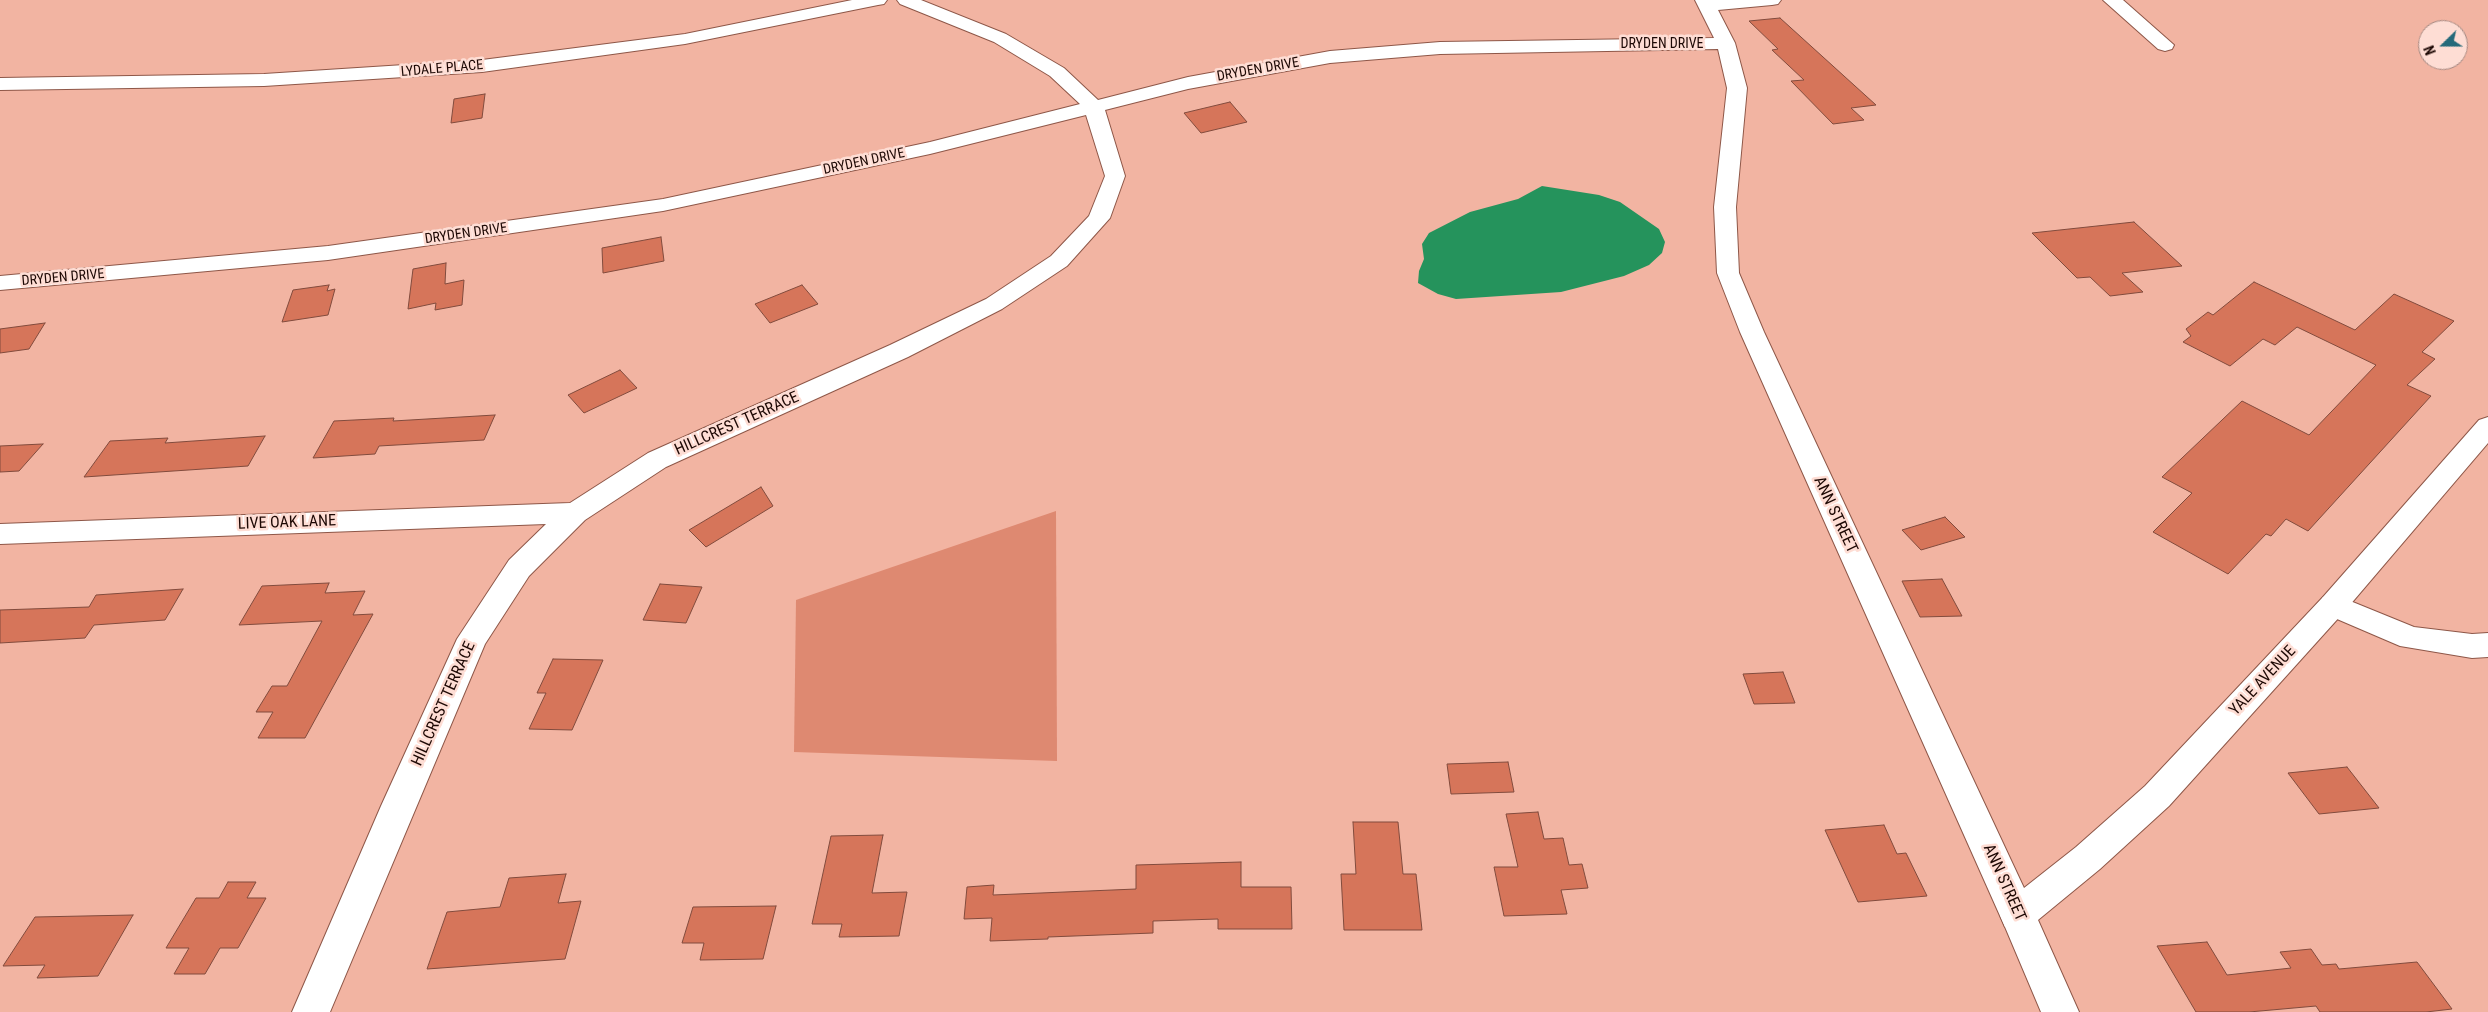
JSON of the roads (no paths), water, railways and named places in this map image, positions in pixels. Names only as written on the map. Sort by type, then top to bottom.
[{"type":"street","name":"LYDALE PLACE","points":[[0,84],[264,80],[381,74],[482,66],[685,39],[878,0]]},
{"type":"street","name":"HILLCREST TERRACE","points":[[311,1012],[398,806],[472,639],[519,568],[575,513],[657,460],[899,351],[994,304],[1059,261],[1099,218],[1115,176],[1094,108],[1057,72],[1000,38],[906,0]]},
{"type":"street","points":[[1705,3],[1772,0]]},
{"type":"street","points":[[2112,0],[2165,45]]},
{"type":"street","name":"ANN STREET","points":[[1705,3],[1726,44],[1737,88],[1725,207],[1728,273],[1752,332],[2018,915],[2060,1012]]},
{"type":"street","name":"DRYDEN DRIVE","points":[[0,283],[328,253],[663,205],[930,148],[1237,73],[1330,58],[1375,53],[1521,46],[1726,44]]},
{"type":"street","name":"YALE AVENUE","points":[[2018,915],[2088,858],[2157,796],[2334,605],[2488,426]]},
{"type":"street","name":"LIVE OAK LANE","points":[[0,534],[575,513]]},
{"type":"street","points":[[2334,605],[2411,638],[2472,646],[2488,645]]}]
